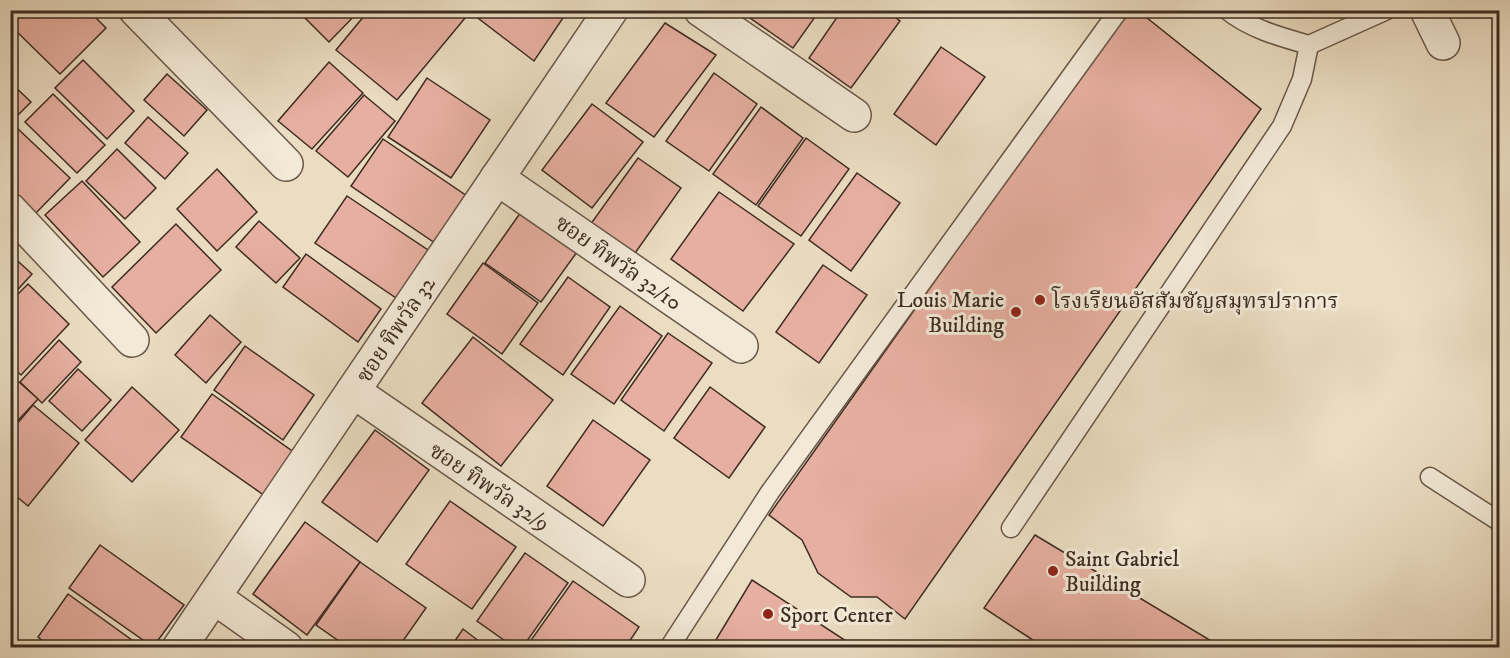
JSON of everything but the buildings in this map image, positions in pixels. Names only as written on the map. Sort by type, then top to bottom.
[{"type":"street","points":[[136,10],[286,164]]},
{"type":"street","name":"ซอย ทิพวัล 32","points":[[179,648],[611,10]]},
{"type":"street","points":[[701,10],[854,115]]},
{"type":"street","points":[[1427,10],[1443,43]]},
{"type":"street","name":"ซอย ทิพวัล 32/10","points":[[497,178],[741,346]]},
{"type":"street","points":[[10,210],[132,340]]},
{"type":"street","name":"ซอย ทิพวัล 32/9","points":[[352,391],[628,580]]},
{"type":"street","points":[[214,597],[286,648]]},
{"type":"lane","points":[[669,648],[770,492],[1119,10]]},
{"type":"lane","points":[[1227,10],[1235,17],[1275,35],[1309,45],[1387,10]]},
{"type":"lane","points":[[1011,528],[1282,126],[1302,79],[1309,45]]},
{"type":"lane","points":[[1430,477],[1500,522]]},
{"type":"place","name":"โรงเรียนอัสสัมชัญสมุทรปราการ","points":[[1040,300]]},
{"type":"place","name":"Louis Marie Building","points":[[1016,312]]},
{"type":"place","name":"Saint Gabriel Building","points":[[1053,571]]},
{"type":"place","name":"Sport Center","points":[[768,614]]}]
